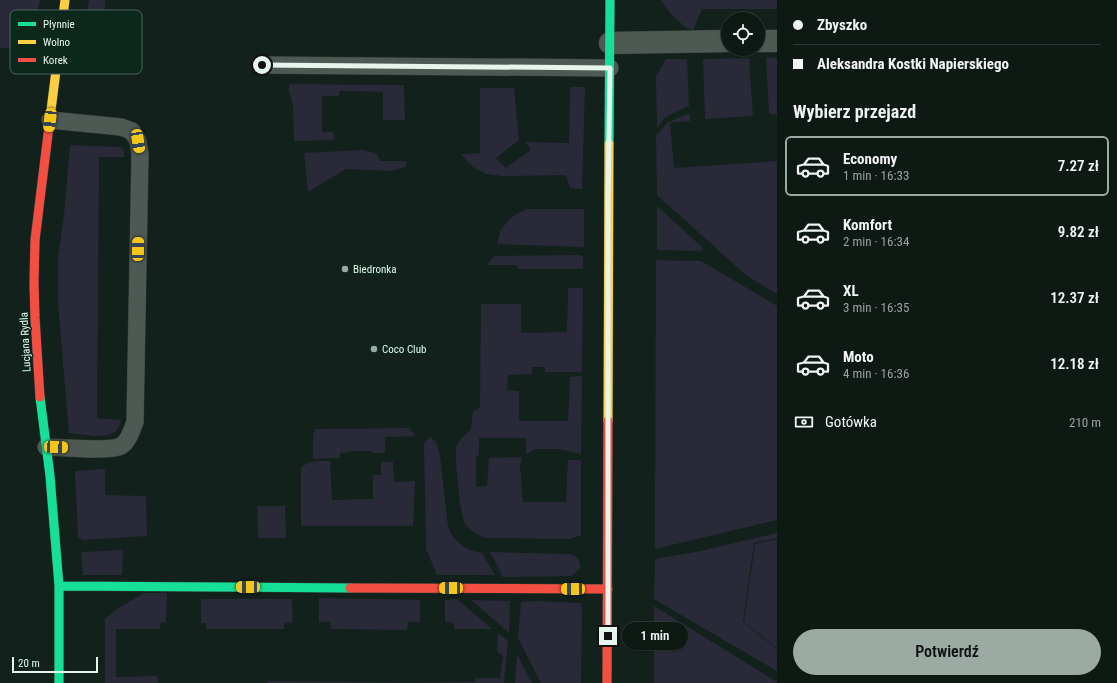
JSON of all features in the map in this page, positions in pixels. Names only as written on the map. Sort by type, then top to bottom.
[{"type":"street","name":"Lucjana Rydla","points":[[64,10],[65,0]]},
{"type":"street","points":[[607,683],[610,0]]},
{"type":"street","points":[[765,40],[777,41]]},
{"type":"street","points":[[610,43],[721,41]]},
{"type":"street","name":"Lucjana Rydla","points":[[56,74],[35,240],[34,283],[39,380],[58,586],[59,683]]},
{"type":"street","points":[[58,586],[608,589]]},
{"type":"lane","points":[[262,65],[610,68]]},
{"type":"lane","points":[[46,447],[109,449],[121,446],[130,436],[134,422],[140,154],[138,141],[132,131],[121,127],[50,120]]},
{"type":"shaded area","points":[[0,0],[40,0],[38,10],[10,10],[10,48],[0,48]]},
{"type":"shaded area","points":[[89,0],[105,0],[105,10],[88,10]]},
{"type":"shaded area","points":[[661,0],[777,0],[777,9],[702,9],[693,30],[685,27],[670,13]]},
{"type":"shaded area","points":[[766,57],[777,58],[777,114],[769,114]]},
{"type":"shaded area","points":[[749,58],[753,116],[705,119],[703,59]]},
{"type":"shaded area","points":[[666,59],[687,59],[689,106],[665,117],[657,128],[656,76]]},
{"type":"shaded area","points":[[289,84],[404,85],[405,120],[383,120],[383,92],[340,91],[339,96],[322,96],[322,132],[333,132],[334,140],[294,141],[293,106],[289,92]]},
{"type":"shaded area","points":[[570,87],[585,87],[582,189],[570,188],[566,175],[503,176],[487,174],[474,168],[461,154],[480,153],[480,88],[514,88],[519,140],[496,158],[506,168],[531,150],[525,142],[569,143]]},
{"type":"shaded area","points":[[690,113],[690,121],[670,123],[674,168],[777,161],[777,294],[747,276],[657,195],[656,136],[668,122]]},
{"type":"shaded area","points":[[70,145],[120,147],[124,150],[124,157],[99,157],[97,418],[121,420],[116,431],[112,434],[100,436],[69,433],[58,302],[58,257],[64,215]]},
{"type":"shaded area","points":[[364,150],[377,154],[380,161],[406,161],[406,167],[391,171],[346,169],[308,192],[304,153]]},
{"type":"shaded area","points":[[657,206],[703,248],[701,251],[657,250]]},
{"type":"shaded area","points":[[526,209],[584,209],[584,247],[497,244],[501,229],[513,216]]},
{"type":"shaded area","points":[[494,256],[583,256],[583,269],[518,269],[517,265],[487,265]]},
{"type":"shaded area","points":[[656,260],[701,261],[777,306],[777,520],[655,549]]},
{"type":"shaded area","points":[[568,288],[583,288],[582,372],[545,372],[545,367],[532,367],[532,374],[508,375],[507,390],[519,391],[519,421],[568,421],[570,377],[582,376],[581,454],[559,449],[535,449],[526,455],[526,438],[479,438],[479,455],[476,456],[476,487],[487,486],[489,458],[522,457],[520,465],[523,502],[566,502],[568,460],[581,460],[581,535],[570,539],[485,538],[469,529],[463,519],[458,487],[456,454],[458,442],[471,429],[473,412],[480,407],[481,304],[521,304],[521,333],[567,332]]},
{"type":"shaded area","points":[[410,428],[415,436],[385,437],[385,453],[373,453],[372,451],[349,451],[340,453],[340,458],[313,459],[313,435],[315,429]]},
{"type":"shaded area","points":[[430,437],[436,442],[440,455],[448,527],[461,545],[470,550],[482,553],[495,575],[437,575],[426,549],[424,444]]},
{"type":"shaded area","points":[[330,461],[332,500],[373,499],[373,475],[381,475],[381,462],[393,462],[394,482],[415,481],[413,526],[301,526],[301,468],[311,462]]},
{"type":"shaded area","points":[[105,469],[105,495],[146,496],[147,536],[83,540],[78,537],[75,471]]},
{"type":"shaded area","points":[[257,506],[285,506],[286,538],[258,538]]},
{"type":"shaded area","points":[[777,533],[777,538],[754,543],[743,622],[777,649],[777,671],[654,599],[655,559],[696,552]]},
{"type":"shaded area","points":[[777,539],[777,648],[744,622],[755,544]]},
{"type":"shaded area","points":[[123,550],[122,575],[83,575],[81,552]]},
{"type":"shaded area","points":[[490,552],[568,554],[578,558],[580,569],[571,576],[503,577]]},
{"type":"shaded area","points":[[144,593],[167,593],[166,622],[160,623],[160,629],[116,629],[116,677],[157,676],[158,683],[105,683],[105,619],[117,609]]},
{"type":"shaded area","points":[[319,598],[420,600],[420,622],[408,622],[407,630],[331,629],[331,622],[319,622]]},
{"type":"shaded area","points":[[201,599],[292,599],[293,622],[284,623],[284,629],[206,629],[206,623],[201,623]]},
{"type":"shaded area","points":[[457,599],[492,629],[454,629],[454,623],[445,622],[445,600]]},
{"type":"shaded area","points":[[471,600],[510,601],[509,633]]},
{"type":"shaded area","points":[[536,601],[581,603],[581,683],[541,683],[518,638],[521,602]]},
{"type":"shaded area","points":[[654,606],[777,682],[777,683],[654,683]]},
{"type":"shaded area","points":[[498,633],[508,641],[504,683],[409,683],[475,682],[475,678],[500,678],[503,656],[497,651]]},
{"type":"shaded area","points":[[517,654],[532,683],[515,683]]},
{"type":"shaded area","points":[[268,681],[409,683],[267,683]]},
{"type":"traffic: fast","points":[[609,144],[610,0]]},
{"type":"traffic: fast","points":[[40,397],[50,476],[59,586],[59,683]]},
{"type":"traffic: fast","points":[[59,586],[350,588]]},
{"type":"traffic: slow","points":[[64,10],[65,0]]},
{"type":"traffic: slow","points":[[50,118],[56,74]]},
{"type":"traffic: slow","points":[[608,421],[609,144]]},
{"type":"traffic: jam","points":[[40,397],[35,318],[35,240],[50,118]]},
{"type":"traffic: jam","points":[[607,683],[608,421]]},
{"type":"traffic: jam","points":[[350,588],[608,589]]},
{"type":"place","name":"Biedronka","points":[[345,269]]},
{"type":"place","name":"Coco Club","points":[[374,349]]},
{"type":"route","points":[[262,65],[610,68],[608,198],[608,636]]}]
